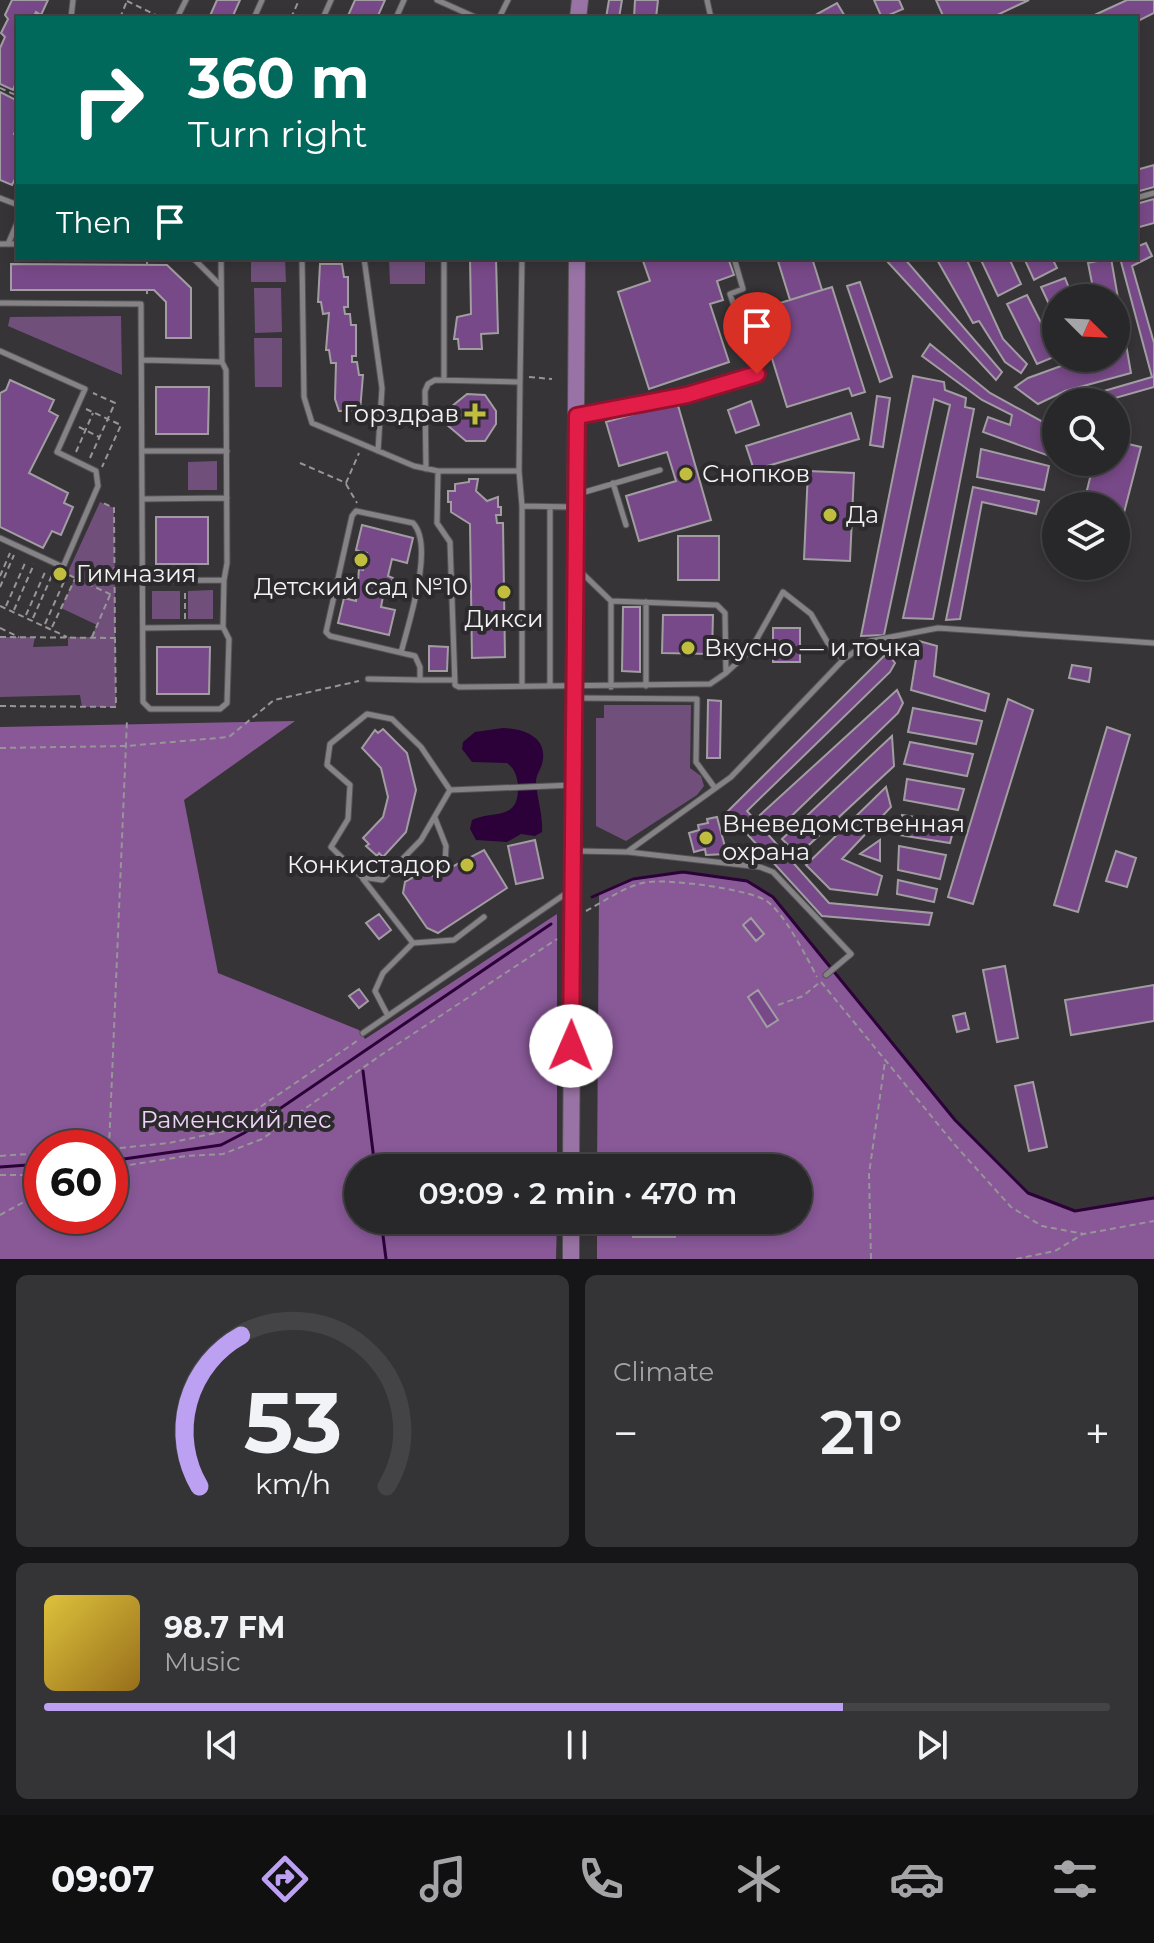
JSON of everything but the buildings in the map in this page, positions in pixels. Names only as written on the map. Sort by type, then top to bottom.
[{"type":"main road","points":[[571,1154],[577,260]]},
{"type":"main road","points":[[571,1234],[571,1259]]},
{"type":"lane","points":[[437,0],[473,16]]},
{"type":"lane","points":[[8,244],[16,226]]},
{"type":"lane","points":[[0,244],[16,244]]},
{"type":"lane","points":[[195,260],[221,287]]},
{"type":"lane","points":[[0,303],[137,302],[143,308],[145,707],[220,709],[227,703],[229,639],[223,627],[227,563],[227,451],[221,260]]},
{"type":"lane","points":[[302,260],[304,397],[310,419],[316,425],[426,469],[519,471]]},
{"type":"lane","points":[[364,260],[382,388],[378,451]]},
{"type":"lane","points":[[444,260],[444,380]]},
{"type":"lane","points":[[522,260],[519,471],[522,506],[522,685]]},
{"type":"lane","points":[[577,416],[687,395],[757,374],[730,294],[743,289],[735,260]]},
{"type":"lane","points":[[0,351],[85,389],[57,452],[96,471],[98,486],[63,567],[0,538]]},
{"type":"lane","points":[[143,360],[222,362]]},
{"type":"lane","points":[[426,469],[425,391],[428,384],[444,380],[520,379]]},
{"type":"lane","points":[[143,451],[227,451]]},
{"type":"lane","points":[[522,506],[550,507],[577,501],[613,483],[660,470]]},
{"type":"lane","points":[[438,471],[437,523],[450,542],[452,680],[459,687],[550,686],[575,692],[697,699],[696,762],[715,788]]},
{"type":"lane","points":[[613,483],[626,525]]},
{"type":"lane","points":[[143,499],[227,498]]},
{"type":"lane","points":[[550,507],[550,686]]},
{"type":"lane","points":[[401,653],[420,571],[418,529],[413,523],[362,510],[352,516],[326,632],[401,653],[415,656],[420,667],[420,680]]},
{"type":"lane","points":[[576,567],[611,601],[717,605],[725,613],[726,673]]},
{"type":"lane","points":[[143,581],[224,580]]},
{"type":"lane","points":[[575,692],[611,687],[710,684],[750,651],[783,592],[811,614],[833,652],[844,659]]},
{"type":"lane","points":[[611,601],[611,687]]},
{"type":"lane","points":[[646,602],[646,686]]},
{"type":"lane","points":[[143,628],[223,627]]},
{"type":"lane","points":[[627,852],[731,777],[844,659],[870,641],[938,628],[1154,643]]},
{"type":"lane","points":[[368,679],[452,680]]},
{"type":"lane","points":[[413,943],[362,877],[331,847],[348,819],[350,785],[327,765],[330,744],[367,714],[392,719],[421,747],[450,790]]},
{"type":"lane","points":[[450,790],[575,785]]},
{"type":"lane","points":[[362,877],[382,880],[396,869],[421,840],[450,790]]},
{"type":"lane","points":[[396,869],[411,865],[430,871],[445,865],[446,846],[434,817]]},
{"type":"lane","points":[[575,851],[627,852],[760,867],[773,872],[851,954],[826,975]]},
{"type":"lane","points":[[363,1033],[575,887]]},
{"type":"lane","points":[[388,1016],[375,991],[383,973],[413,943],[454,940],[484,917]]},
{"type":"path","points":[[128,0],[158,16]]},
{"type":"path","points":[[147,260],[147,265]]},
{"type":"path","points":[[520,379],[552,379]]},
{"type":"path","points":[[85,389],[115,403],[86,466]]},
{"type":"path","points":[[78,405],[121,425],[97,479]]},
{"type":"path","points":[[76,453],[93,412]]},
{"type":"path","points":[[70,423],[100,437]]},
{"type":"path","points":[[346,483],[362,445]]},
{"type":"path","points":[[300,463],[346,483],[362,510]]},
{"type":"path","points":[[0,706],[116,707],[114,508],[93,498]]},
{"type":"path","points":[[0,576],[14,549],[0,587]]},
{"type":"path","points":[[5,608],[28,556]]},
{"type":"path","points":[[13,612],[36,560]]},
{"type":"path","points":[[25,617],[48,565]]},
{"type":"path","points":[[32,621],[55,568]]},
{"type":"path","points":[[44,626],[67,574]]},
{"type":"path","points":[[51,630],[75,578]]},
{"type":"path","points":[[185,588],[185,621]]},
{"type":"path","points":[[91,638],[111,594]]},
{"type":"path","points":[[0,606],[68,637]]},
{"type":"path","points":[[0,628],[21,637]]},
{"type":"path","points":[[0,637],[115,638]]},
{"type":"path","points":[[0,748],[126,746],[229,737],[274,700],[368,679]]},
{"type":"path","points":[[110,1130],[127,720]]},
{"type":"path","points":[[574,918],[628,888],[648,882],[732,891],[766,900],[799,941],[821,981],[1011,1207],[1042,1226],[1084,1234]]},
{"type":"path","points":[[128,1165],[223,1154],[262,1139],[363,1071],[381,1055],[557,939]]},
{"type":"path","points":[[778,1005],[803,996],[826,975]]},
{"type":"path","points":[[128,1146],[169,1143],[225,1131],[354,1045],[363,1033]]},
{"type":"path","points":[[871,1259],[869,1174],[885,1059]]},
{"type":"path","points":[[0,1156],[24,1154]]},
{"type":"path","points":[[0,1175],[24,1175]]},
{"type":"path","points":[[0,1215],[24,1202]]},
{"type":"path","points":[[1016,1259],[1055,1251],[1084,1234],[1154,1221]]},
{"type":"shaded area","points":[[251,260],[285,260],[286,282],[251,282]]},
{"type":"shaded area","points":[[389,260],[425,260],[425,284],[390,284]]},
{"type":"shaded area","points":[[254,288],[281,288],[282,332],[255,333]]},
{"type":"shaded area","points":[[121,316],[122,375],[8,326],[10,317]]},
{"type":"shaded area","points":[[254,338],[282,338],[282,387],[255,387]]},
{"type":"shaded area","points":[[217,461],[217,490],[188,490],[188,462]]},
{"type":"shaded area","points":[[100,502],[114,508],[116,707],[82,707],[80,695],[0,697],[0,637],[35,637],[33,647],[68,646],[68,637],[91,637],[97,625],[61,608],[75,578],[67,574]]},
{"type":"shaded area","points":[[213,590],[213,619],[188,619],[188,591]]},
{"type":"shaded area","points":[[152,591],[180,591],[180,619],[152,619]]},
{"type":"shaded area","points":[[604,705],[691,705],[690,768],[701,776],[704,786],[697,795],[626,841],[596,826],[596,718],[604,718]]},
{"type":"shaded area","points":[[503,728],[533,736],[542,747],[542,764],[536,782],[542,832],[535,836],[521,834],[507,842],[476,840],[470,829],[472,820],[509,810],[517,797],[518,782],[514,770],[507,763],[472,762],[462,749],[463,742],[475,732]]},
{"type":"green space","name":"Раменский лес","points":[[295,721],[184,800],[218,973],[359,1030],[365,1039],[557,914],[557,1154],[344,1154],[344,1234],[557,1234],[556,1259],[0,1259],[0,727]]},
{"type":"green space","points":[[683,872],[747,881],[773,897],[955,1120],[1028,1193],[1075,1211],[1154,1198],[1154,1259],[597,1259],[597,1234],[812,1234],[812,1154],[597,1154],[599,894],[633,879]]},
{"type":"waterway","points":[[592,897],[633,879],[683,872],[747,881],[773,897],[955,1120],[1028,1193],[1075,1211],[1154,1198]]},
{"type":"waterway","points":[[128,1158],[221,1145],[244,1133],[551,924]]},
{"type":"waterway","points":[[363,1071],[373,1154]]},
{"type":"waterway","points":[[0,1167],[24,1165]]},
{"type":"waterway","points":[[383,1234],[386,1259]]},
{"type":"place","name":"Горздрав","points":[[475,414]]},
{"type":"place","name":"Снопков","points":[[686,474]]},
{"type":"place","name":"Да","points":[[830,515]]},
{"type":"place","name":"Детский сад №10","points":[[361,560]]},
{"type":"place","name":"Гимназия","points":[[60,574]]},
{"type":"place","name":"Дикси","points":[[504,592]]},
{"type":"place","name":"Вкусно — и точка","points":[[688,648]]},
{"type":"place","name":"Вневедомственная охрана","points":[[706,838]]},
{"type":"place","name":"Конкистадор","points":[[467,865]]},
{"type":"route","points":[[571,1046],[577,416],[687,395],[757,374]]}]
